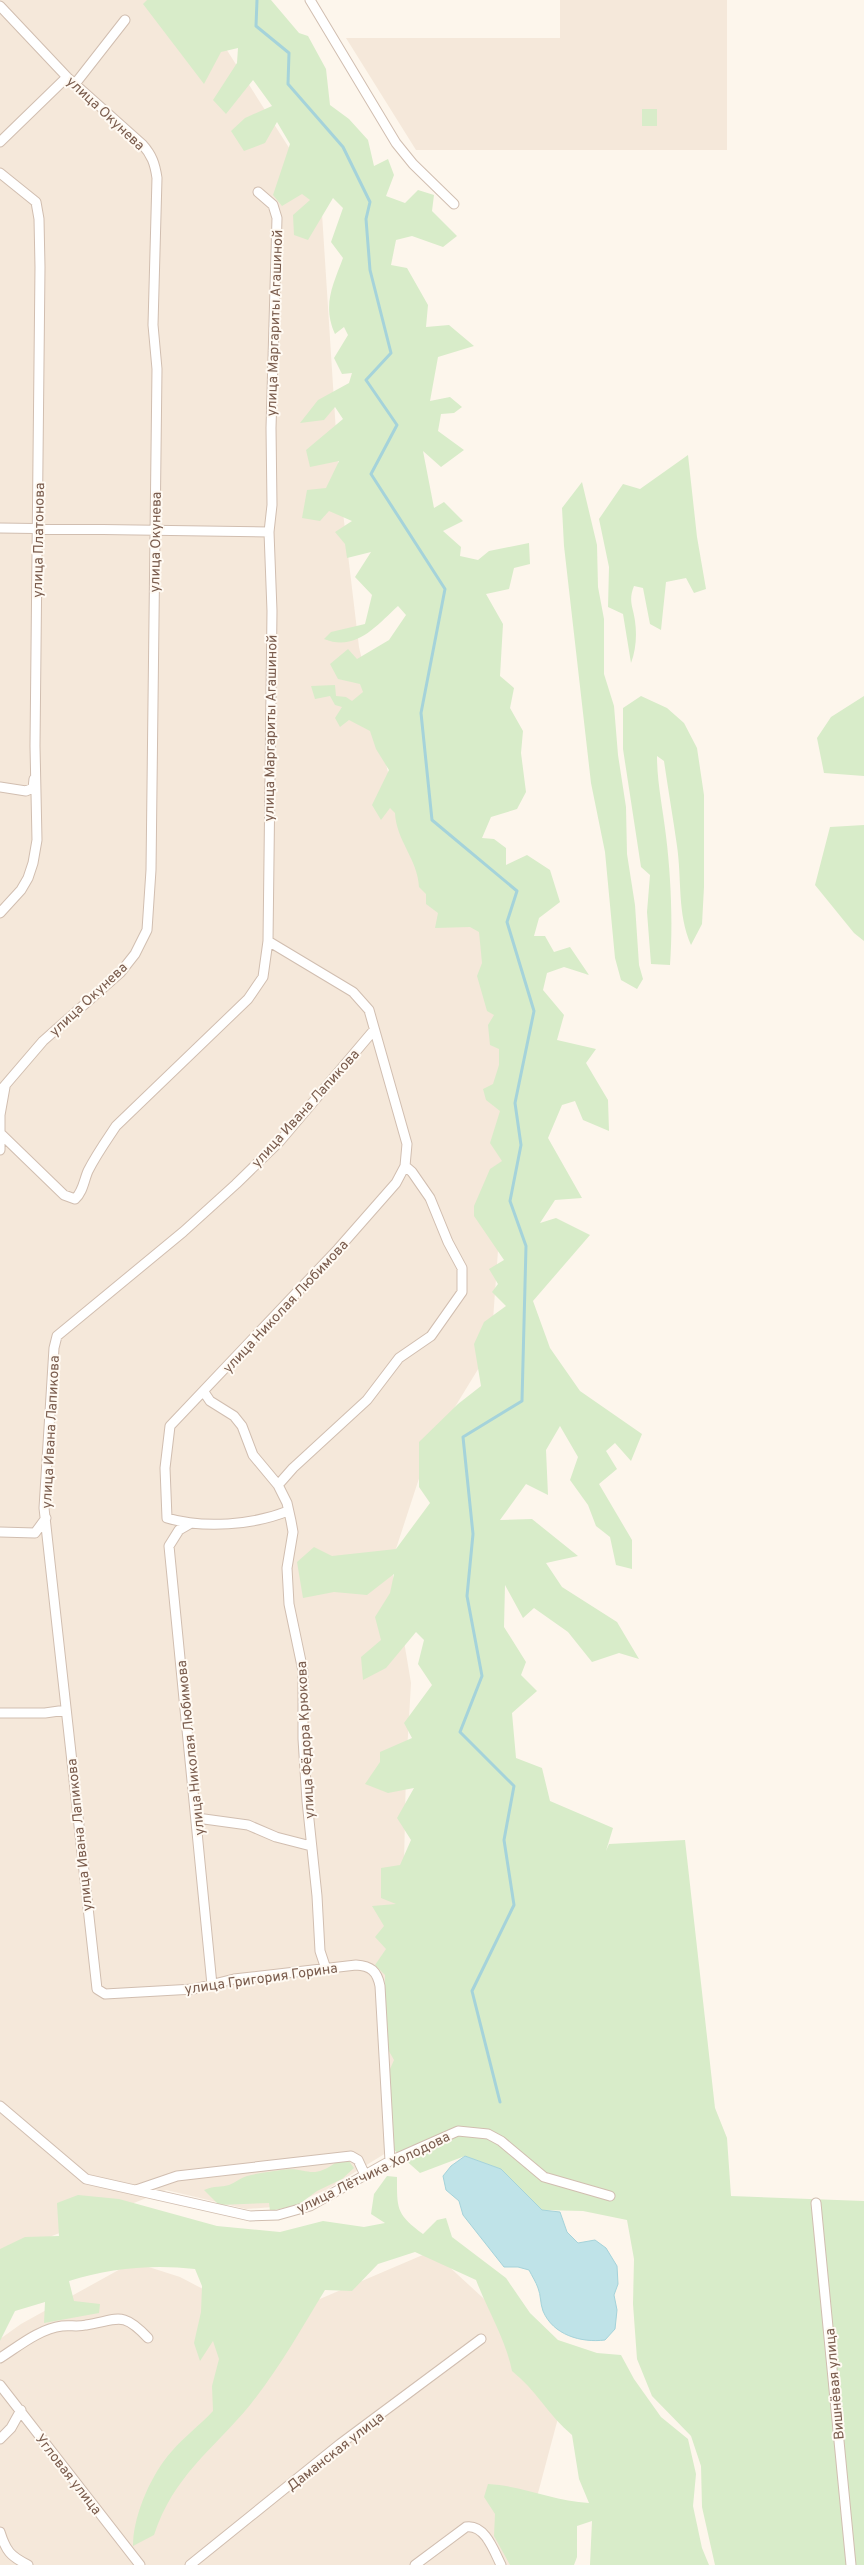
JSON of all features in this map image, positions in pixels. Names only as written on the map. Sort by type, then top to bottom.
[{"type":"street","points":[[310,0],[396,143],[413,164],[454,204]]},
{"type":"street","name":"улица Окунева","points":[[0,6],[67,77],[142,144],[155,164],[157,178],[153,324],[157,370],[151,870],[147,930],[135,954],[120,973],[43,1041],[2,1089]]},
{"type":"street","points":[[75,84],[125,20]]},
{"type":"street","points":[[0,142],[67,77]]},
{"type":"street","name":"улица Платонова","points":[[0,173],[36,202],[39,219],[37,840],[34,863],[21,890],[0,913]]},
{"type":"street","name":"улица Маргариты Агашиной","points":[[0,1133],[64,1195],[75,1199],[79,1196],[88,1171],[101,1147],[116,1126],[161,1082],[182,1065],[257,987],[263,977],[268,940],[272,611],[269,532],[272,505],[271,428],[277,218],[274,205],[258,192]]},
{"type":"street","points":[[0,528],[269,532]]},
{"type":"street","points":[[26,790],[33,788],[36,760]]},
{"type":"street","points":[[0,787],[31,791],[37,808]]},
{"type":"street","points":[[268,940],[353,992],[369,1010],[407,1144],[406,1166],[430,1198],[448,1242],[462,1268],[462,1292],[431,1336],[399,1358],[367,1400],[293,1468],[278,1485]]},
{"type":"street","name":"улица Ивана Лапикова","points":[[105,1994],[97,1989],[94,1977],[44,1496],[56,1336],[190,1226],[236,1184],[297,1122],[374,1030]]},
{"type":"street","points":[[0,1150],[2,1089]]},
{"type":"street","name":"улица Николая Любимова","points":[[193,1523],[167,1518],[165,1468],[170,1426],[338,1249],[396,1183],[406,1166]]},
{"type":"street","name":"улица Фёдора Крюкова","points":[[204,1392],[214,1404],[238,1420],[253,1455],[278,1485],[288,1511],[293,1532],[288,1568],[288,1604],[303,1671],[303,1739],[311,1846],[317,1896],[320,1951],[326,1969]]},
{"type":"street","points":[[193,1523],[247,1522],[288,1511]]},
{"type":"street","points":[[28,1534],[35,1533],[46,1518]]},
{"type":"street","name":"улица Николая Любимова","points":[[193,1523],[179,1530],[169,1546],[198,1818],[212,1985]]},
{"type":"street","points":[[0,1532],[41,1537],[49,1549]]},
{"type":"street","points":[[0,1713],[45,1713],[66,1710]]},
{"type":"street","points":[[198,1818],[248,1825],[276,1837],[311,1846]]},
{"type":"street","name":"улица Григория Горина","points":[[105,1994],[194,1989],[234,1979],[365,1966],[378,1974],[385,2057],[390,2161]]},
{"type":"street","name":"улица Лётчика Холодова","points":[[0,2106],[86,2179],[250,2216],[264,2217],[292,2213],[310,2206],[390,2161],[444,2135],[458,2131],[474,2131],[488,2134],[501,2141],[544,2178],[610,2196]]},
{"type":"street","points":[[136,2190],[184,2175],[345,2156],[355,2157],[365,2175]]},
{"type":"street","name":"Вишнёвая улица","points":[[816,2203],[851,2565]]},
{"type":"street","points":[[0,2358],[38,2334],[61,2326],[85,2326],[109,2319],[123,2319],[136,2325],[148,2338]]},
{"type":"street","name":"Даманская улица","points":[[190,2565],[340,2444],[481,2339]]},
{"type":"street","name":"Угловая улица","points":[[0,2385],[140,2565]]},
{"type":"street","points":[[0,2439],[11,2428],[21,2410]]},
{"type":"street","points":[[416,2565],[466,2527],[474,2526],[487,2538],[501,2565]]},
{"type":"street","points":[[0,2532],[12,2558],[28,2565]]},
{"type":"shaded area","points":[[0,0],[195,0],[321,198],[339,479],[359,647],[393,794],[492,938],[506,1139],[491,1348],[428,1451],[391,1564],[411,1683],[406,1770],[402,1958],[407,2140],[326,2190],[287,2206],[246,2209],[166,2190],[0,2257]]},
{"type":"shaded area","points":[[560,0],[727,0],[727,150],[416,150],[346,38],[560,38]]},
{"type":"shaded area","points":[[432,2251],[569,2377],[522,2553],[528,2565],[0,2565],[0,2339],[21,2324],[133,2262],[180,2277],[266,2322]]},
{"type":"green space","points":[[147,0],[271,0],[299,33],[308,36],[326,69],[330,105],[349,119],[368,140],[374,166],[388,159],[394,175],[386,196],[405,203],[418,190],[434,195],[432,211],[457,236],[443,247],[412,236],[396,240],[391,265],[407,268],[428,305],[426,327],[449,325],[474,346],[438,357],[430,401],[450,397],[462,407],[454,413],[441,414],[438,431],[464,450],[441,467],[423,451],[434,508],[444,502],[463,521],[443,531],[461,547],[460,556],[478,560],[489,551],[529,543],[530,564],[514,568],[509,589],[486,594],[503,624],[500,676],[514,688],[510,708],[523,731],[521,753],[526,792],[517,809],[491,817],[482,838],[494,839],[506,848],[506,865],[527,855],[550,870],[560,902],[539,918],[534,936],[545,936],[554,952],[570,947],[589,975],[564,967],[547,973],[543,990],[564,1015],[557,1040],[596,1049],[586,1063],[608,1100],[609,1131],[583,1120],[575,1101],[562,1105],[548,1138],[582,1198],[555,1200],[540,1223],[556,1218],[590,1235],[533,1301],[550,1348],[580,1391],[642,1434],[631,1461],[615,1443],[606,1451],[617,1469],[599,1484],[632,1540],[632,1569],[616,1565],[610,1537],[596,1526],[588,1505],[570,1480],[578,1457],[560,1426],[546,1450],[548,1495],[526,1484],[500,1520],[532,1519],[578,1556],[546,1563],[562,1587],[617,1622],[639,1659],[619,1653],[592,1662],[568,1632],[534,1608],[523,1618],[505,1585],[504,1627],[526,1662],[521,1675],[537,1691],[512,1713],[516,1758],[542,1768],[550,1801],[613,1828],[606,1851],[609,1844],[685,1840],[715,2108],[727,2138],[731,2196],[864,2201],[864,2565],[715,2565],[702,2507],[701,2466],[691,2436],[652,2396],[637,2359],[633,2304],[634,2259],[627,2220],[583,2211],[542,2210],[501,2169],[465,2156],[420,2173],[385,2142],[386,2078],[394,2060],[378,2032],[385,2016],[385,1975],[375,1965],[386,1949],[375,1937],[384,1926],[372,1906],[396,1904],[381,1898],[381,1868],[400,1865],[411,1840],[397,1818],[414,1788],[388,1793],[365,1784],[380,1762],[380,1752],[412,1738],[404,1723],[432,1685],[418,1664],[424,1640],[416,1632],[386,1668],[363,1680],[361,1657],[381,1640],[375,1617],[390,1593],[394,1574],[367,1595],[334,1592],[303,1598],[297,1562],[314,1547],[332,1556],[396,1549],[430,1503],[419,1487],[419,1442],[458,1404],[481,1386],[474,1344],[484,1322],[506,1306],[492,1292],[498,1284],[489,1269],[504,1260],[474,1216],[474,1206],[490,1169],[502,1161],[490,1143],[500,1111],[486,1100],[483,1089],[493,1084],[499,1065],[499,1049],[490,1045],[488,1025],[494,1015],[487,1011],[477,976],[482,963],[479,932],[470,927],[435,928],[438,913],[426,904],[426,894],[419,887],[415,868],[396,823],[395,813],[390,808],[381,820],[372,805],[389,770],[376,749],[370,731],[349,720],[340,727],[335,718],[342,707],[335,705],[330,696],[315,699],[311,686],[335,685],[336,696],[346,697],[352,701],[363,692],[360,684],[338,679],[330,664],[348,649],[357,659],[389,640],[406,615],[398,606],[373,629],[356,640],[335,642],[324,639],[331,632],[365,624],[372,595],[355,577],[371,552],[347,558],[345,544],[335,532],[352,521],[329,511],[320,521],[302,518],[307,490],[326,488],[339,461],[310,467],[306,450],[343,419],[335,407],[324,420],[300,423],[318,400],[349,383],[352,373],[342,374],[334,358],[348,335],[344,327],[335,334],[329,314],[330,295],[343,258],[331,242],[343,208],[333,198],[308,240],[294,235],[293,215],[310,200],[302,194],[282,206],[273,195],[290,144],[277,122],[265,143],[244,151],[231,131],[245,118],[272,106],[253,80],[226,114],[213,100],[237,63],[238,48],[221,52],[204,84],[143,4]]},
{"type":"green space","points":[[642,109],[657,109],[657,126],[642,126]]},
{"type":"green space","points":[[688,455],[697,537],[706,589],[694,593],[686,578],[666,582],[661,630],[650,624],[643,588],[634,586],[631,600],[636,637],[631,663],[623,614],[608,607],[609,567],[599,519],[623,484],[640,489]]},
{"type":"green space","points":[[582,482],[597,545],[598,587],[604,619],[604,674],[614,706],[618,755],[626,807],[627,854],[635,905],[639,965],[643,979],[637,989],[621,980],[615,958],[605,852],[591,783],[564,546],[562,508]]},
{"type":"green space","points":[[641,696],[667,708],[684,723],[697,748],[704,795],[702,924],[691,945],[682,909],[677,846],[664,761],[657,756],[670,884],[670,965],[651,964],[647,912],[650,875],[641,867],[623,749],[623,708]]},
{"type":"green space","points":[[864,696],[864,776],[824,773],[817,738],[831,717]]},
{"type":"green space","points":[[864,825],[864,941],[854,933],[815,885],[830,827]]},
{"type":"green space","points":[[338,2161],[349,2161],[354,2168],[342,2179],[317,2191],[298,2205],[270,2211],[269,2203],[219,2205],[204,2190],[229,2185],[244,2177],[259,2173],[291,2169],[309,2172],[321,2171]]},
{"type":"green space","points":[[387,2176],[397,2177],[397,2197],[400,2210],[414,2227],[423,2234],[437,2220],[446,2218],[452,2237],[506,2278],[530,2313],[558,2340],[597,2353],[621,2355],[634,2379],[661,2417],[688,2439],[696,2474],[693,2506],[702,2548],[709,2565],[590,2565],[592,2521],[577,2526],[577,2557],[574,2565],[510,2565],[494,2536],[495,2514],[484,2497],[488,2484],[589,2503],[579,2479],[572,2435],[556,2420],[521,2378],[512,2371],[501,2337],[476,2280],[415,2252],[378,2264],[352,2291],[325,2290],[261,2391],[183,2480],[162,2514],[154,2535],[133,2546],[136,2522],[140,2509],[157,2471],[177,2446],[213,2411],[212,2386],[219,2359],[213,2341],[200,2361],[194,2343],[201,2312],[202,2286],[195,2269],[131,2268],[69,2281],[74,2301],[100,2304],[99,2313],[44,2323],[45,2302],[15,2311],[0,2341],[0,2249],[25,2237],[59,2236],[57,2203],[78,2195],[119,2199],[217,2226],[280,2232],[323,2221],[364,2227],[385,2223],[371,2214],[374,2194]]},
{"type":"water","points":[[465,2156],[501,2169],[542,2210],[560,2212],[567,2232],[578,2243],[595,2240],[606,2248],[617,2266],[618,2284],[614,2295],[617,2310],[615,2329],[605,2340],[587,2340],[569,2336],[554,2326],[543,2311],[539,2291],[529,2270],[518,2267],[504,2267],[463,2215],[459,2201],[446,2190],[443,2176],[451,2166]]},
{"type":"waterway","points":[[257,0],[256,26],[289,53],[288,84],[343,147],[370,202],[366,219],[370,270],[391,353],[366,380],[397,425],[371,474],[445,589],[421,713],[432,820],[517,891],[507,922],[534,1011],[515,1103],[521,1145],[510,1201],[526,1246],[522,1401],[463,1437],[473,1534],[467,1596],[482,1676],[460,1732],[514,1786],[504,1840],[514,1905],[472,1991],[500,2102]]}]
